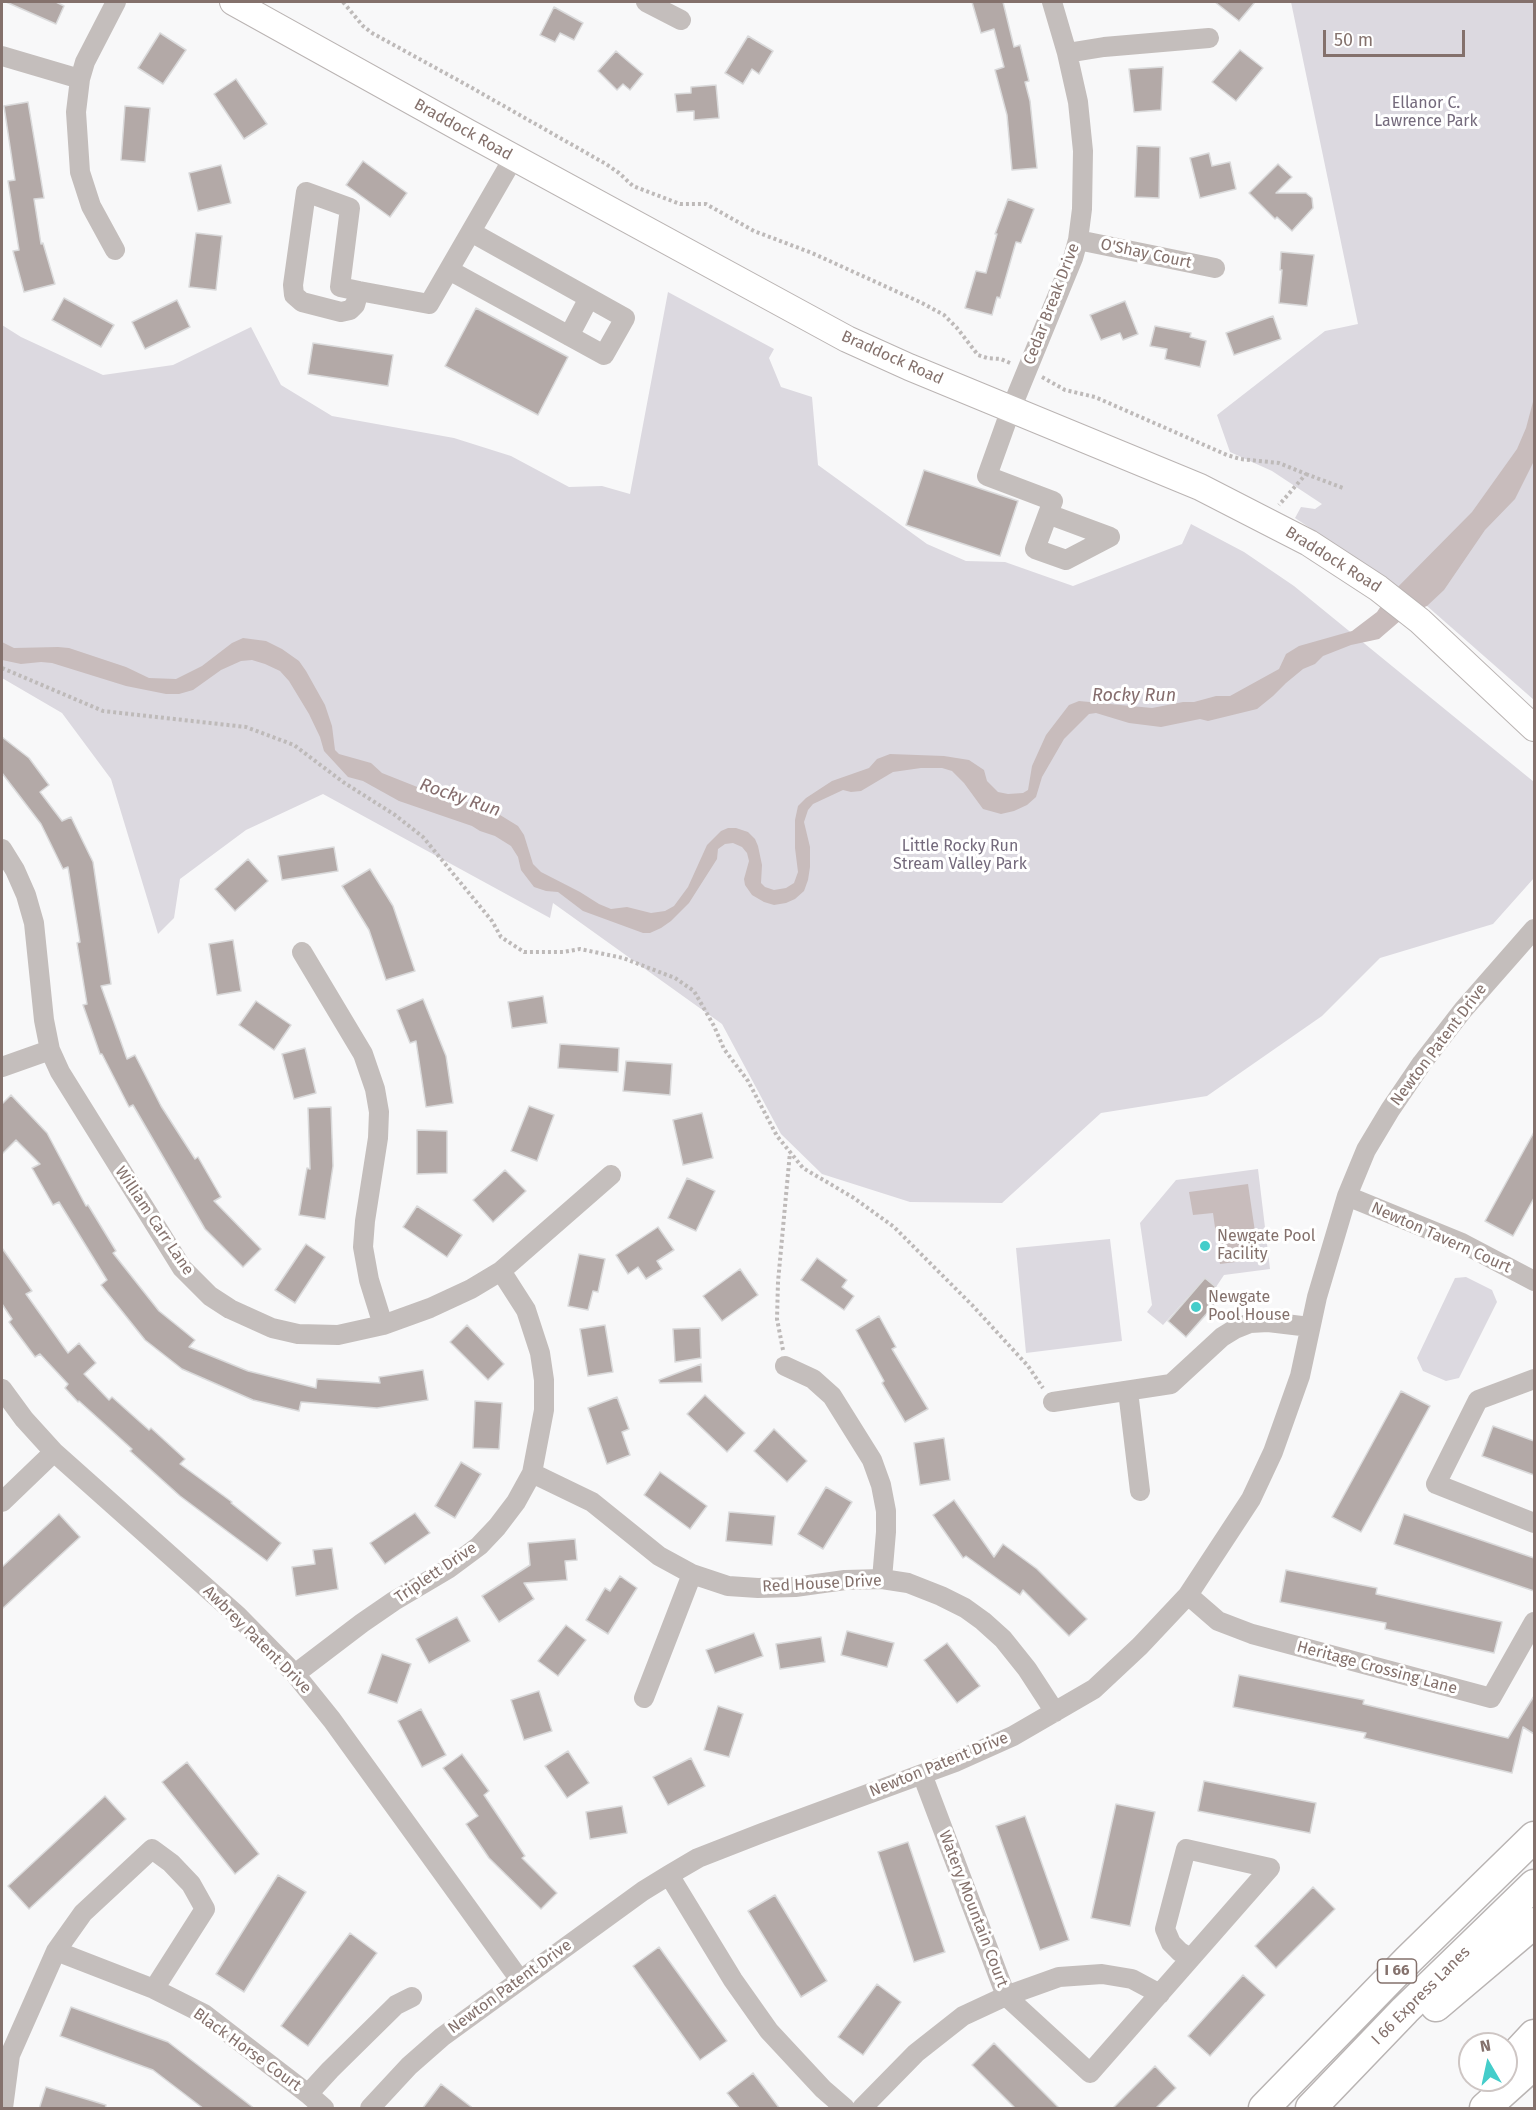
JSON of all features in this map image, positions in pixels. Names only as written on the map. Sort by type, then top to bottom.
[{"type":"highway","name":"I 66","points":[[1264,2109],[1401,1967],[1534,1837]]},
{"type":"highway","name":"I 66 Express Lanes","points":[[1311,2109],[1405,2010],[1534,1885]]},
{"type":"highway","points":[[1326,2109],[1341,2098],[1441,2002],[1534,1923]]},
{"type":"highway","points":[[1518,2052],[1534,2035]]},
{"type":"highway","points":[[1485,2109],[1534,2064]]},
{"type":"highway","points":[[1468,2109],[1481,2092]]},
{"type":"main road","name":"Braddock Road","points":[[234,2],[847,339],[1200,487],[1267,520],[1317,548],[1378,588],[1420,621],[1534,728]]},
{"type":"street","points":[[115,250],[91,206],[80,172],[76,112],[80,78],[116,2]]},
{"type":"street","points":[[646,2],[681,20]]},
{"type":"street","name":"Cedar Break Drive","points":[[1048,514],[1053,501],[987,476],[1078,240],[1082,209],[1083,151],[1078,102],[1067,52],[1052,2]]},
{"type":"street","points":[[1067,52],[1209,38]]},
{"type":"street","points":[[2,56],[80,78]]},
{"type":"street","points":[[359,291],[355,304],[350,310],[341,312],[302,302],[294,295],[293,285],[306,192],[350,208],[340,287],[429,304],[513,157]]},
{"type":"street","points":[[449,270],[604,355],[626,318],[471,232]]},
{"type":"street","name":"O'Shay Court","points":[[1078,240],[1215,268]]},
{"type":"street","points":[[569,336],[589,298]]},
{"type":"street","name":"William Carr Lane","points":[[2,849],[15,870],[26,895],[34,923],[44,1020],[50,1050],[60,1072],[182,1268],[210,1296],[250,1320],[298,1334],[338,1335],[383,1325],[430,1308],[471,1289],[501,1271],[611,1174]]},
{"type":"street","name":"Newton Patent Drive","points":[[370,2109],[409,2066],[442,2037],[643,1891],[669,1875],[699,1858],[955,1762],[1013,1736],[1094,1689],[1140,1646],[1188,1595],[1251,1499],[1273,1452],[1300,1376],[1317,1297],[1347,1196],[1366,1150],[1422,1063],[1485,984],[1534,929]]},
{"type":"street","points":[[302,952],[363,1054],[375,1089],[379,1112],[378,1138],[363,1247],[369,1280],[383,1325]]},
{"type":"street","points":[[2,1067],[50,1050]]},
{"type":"street","name":"Newton Tavern Court","points":[[1347,1196],[1462,1244],[1534,1281]]},
{"type":"street","name":"Triplett Drive","points":[[295,1674],[370,1618],[471,1552],[497,1527],[532,1473],[544,1410],[544,1380],[540,1353],[526,1310],[501,1271]]},
{"type":"street","points":[[1053,1402],[1172,1384],[1222,1337],[1250,1323],[1268,1322],[1310,1327]]},
{"type":"street","points":[[785,1366],[813,1378],[832,1396],[872,1460],[881,1485],[886,1512],[882,1579]]},
{"type":"street","points":[[1534,1378],[1478,1400],[1436,1484],[1534,1523]]},
{"type":"street","name":"Awbrey Patent Drive","points":[[2,1389],[24,1419],[54,1452],[238,1616],[295,1674],[332,1720],[520,1980]]},
{"type":"street","points":[[1128,1391],[1140,1491]]},
{"type":"street","points":[[2,1502],[54,1452]]},
{"type":"street","name":"Red House Drive","points":[[532,1473],[592,1502],[659,1556],[692,1574],[728,1586],[795,1587],[854,1579],[882,1579],[908,1583],[934,1593],[965,1608],[1003,1639],[1028,1669],[1055,1712]]},
{"type":"street","points":[[644,1698],[692,1574]]},
{"type":"street","name":"Heritage Crossing Lane","points":[[1188,1595],[1218,1621],[1252,1634],[1491,1698],[1534,1622]]},
{"type":"street","name":"Watery Mountain Court","points":[[922,1774],[1006,1996],[1090,2073],[1160,1994],[1270,1868],[1186,1850],[1165,1929],[1171,1943],[1191,1958]]},
{"type":"street","points":[[3,2109],[10,2055],[56,1951],[83,1913],[152,1849],[171,1863],[190,1884],[205,1909],[154,1989]]},
{"type":"street","points":[[669,1875],[733,1980],[769,2031],[845,2109]]},
{"type":"street","name":"Black Horse Court","points":[[56,1951],[154,1989],[204,2014],[308,2094],[324,2109]]},
{"type":"street","points":[[862,2109],[924,2047],[963,2016],[1006,1996],[1059,1977],[1102,1974],[1132,1979],[1160,1994]]},
{"type":"street","name":"Black Horse Court","points":[[308,2094],[396,2005],[412,1997]]},
{"type":"path","points":[[343,2],[372,33],[606,164],[633,186],[680,204],[706,204],[754,231],[812,253],[922,303],[944,315],[978,355],[1001,359],[1050,380],[1065,390],[1095,397],[1227,455],[1239,459],[1279,463],[1343,488]]},
{"type":"path","points":[[1267,520],[1306,474]]},
{"type":"path","points":[[2,668],[103,711],[246,727],[294,746],[343,782],[395,815],[423,837],[492,921],[501,937],[524,952],[563,952],[580,949],[623,958],[675,978],[694,991],[724,1049],[748,1081],[777,1136],[803,1168],[854,1198],[894,1227],[972,1305],[1028,1366],[1053,1402]]},
{"type":"path","points":[[785,1366],[777,1319],[778,1282],[790,1152]]},
{"type":"green space","name":"Ellanor C. Lawrence Park","points":[[1291,2],[1534,2],[1534,700],[1427,606],[1295,518],[1301,507],[1315,509],[1322,504],[1272,471],[1230,452],[1217,415],[1325,331],[1358,324]]},
{"type":"green space","name":"Little Rocky Run Stream Valley Park","points":[[668,292],[774,349],[769,358],[781,387],[812,397],[818,465],[927,544],[966,561],[1005,562],[1073,586],[1182,544],[1191,524],[1244,552],[1294,586],[1534,782],[1534,878],[1493,924],[1380,958],[1322,1016],[1207,1096],[1101,1113],[1002,1203],[910,1202],[822,1174],[781,1134],[722,1024],[553,903],[550,918],[323,794],[246,830],[180,879],[174,918],[158,934],[111,779],[62,713],[2,678],[2,325],[21,337],[103,375],[173,365],[251,327],[281,385],[332,416],[454,438],[511,456],[569,487],[602,486],[630,494]]},
{"type":"green space","name":"Newgate Pool Facility","points":[[1258,1169],[1270,1269],[1224,1275],[1216,1287],[1205,1278],[1163,1325],[1147,1312],[1152,1305],[1140,1223],[1176,1180]]},
{"type":"green space","points":[[1110,1239],[1122,1341],[1026,1353],[1016,1248]]},
{"type":"green space","points":[[1466,1277],[1492,1290],[1497,1302],[1459,1378],[1446,1381],[1423,1371],[1417,1358],[1455,1278]]},
{"type":"shaded area","name":"Rocky Run","points":[[1534,398],[1534,461],[1515,499],[1485,530],[1444,590],[1427,606],[1408,614],[1379,639],[1351,645],[1323,656],[1315,664],[1303,669],[1257,709],[1208,721],[1200,719],[1161,727],[1129,723],[1096,713],[1089,714],[1064,739],[1042,777],[1036,797],[1027,805],[1014,811],[1001,814],[983,809],[952,771],[942,768],[893,772],[861,791],[843,790],[813,804],[808,810],[804,822],[810,847],[810,867],[804,891],[795,899],[774,905],[752,895],[744,879],[749,861],[747,853],[742,847],[733,843],[725,844],[718,849],[717,859],[689,903],[671,921],[650,933],[643,933],[583,911],[558,892],[534,887],[521,870],[518,857],[511,846],[495,836],[399,801],[363,781],[348,777],[324,751],[309,714],[289,681],[280,671],[265,664],[252,660],[241,661],[221,670],[193,690],[179,694],[166,694],[126,686],[52,663],[21,664],[2,660],[2,642],[14,648],[69,648],[126,667],[149,678],[176,679],[202,666],[232,643],[243,638],[266,641],[299,661],[306,671],[325,705],[332,726],[335,750],[339,754],[371,763],[382,773],[435,794],[487,807],[518,826],[524,835],[533,864],[541,872],[599,904],[611,909],[627,907],[651,913],[665,911],[674,906],[688,887],[707,845],[721,831],[728,828],[748,832],[755,839],[762,865],[761,883],[765,887],[774,890],[786,888],[794,883],[798,872],[795,820],[798,806],[832,781],[869,768],[877,759],[890,754],[944,756],[969,760],[984,770],[987,781],[998,792],[1023,793],[1028,790],[1032,766],[1046,735],[1069,705],[1079,701],[1152,708],[1194,702],[1216,696],[1230,696],[1279,669],[1286,654],[1299,646],[1352,631],[1377,612],[1385,600],[1472,512],[1517,449],[1526,428]]},
{"type":"shaded area","points":[[1248,1184],[1259,1259],[1220,1264],[1213,1213],[1193,1215],[1189,1192]]},
{"type":"building","points":[[6,2],[56,2],[64,6],[56,24]]},
{"type":"building","points":[[972,2],[1003,2],[1014,47],[1020,45],[1029,81],[1025,82],[1030,101],[1037,168],[1012,170],[1007,115],[995,70],[1004,67],[994,29],[981,33]]},
{"type":"building","points":[[1215,2],[1255,2],[1239,21]]},
{"type":"building","points":[[554,7],[583,23],[574,40],[560,33],[555,42],[540,35]]},
{"type":"building","points":[[160,33],[186,50],[163,84],[138,68]]},
{"type":"building","points":[[748,36],[773,51],[759,74],[752,69],[743,84],[725,73]]},
{"type":"building","points":[[1240,50],[1263,68],[1236,101],[1212,82]]},
{"type":"building","points":[[616,51],[643,74],[630,90],[623,84],[617,90],[598,71]]},
{"type":"building","points":[[1163,67],[1161,110],[1134,112],[1129,69]]},
{"type":"building","points":[[236,79],[267,124],[244,139],[214,94]]},
{"type":"building","points":[[716,85],[719,118],[694,120],[694,111],[677,112],[675,94],[691,93],[691,87]]},
{"type":"building","points":[[28,102],[44,198],[34,199],[41,244],[43,243],[55,284],[24,292],[13,251],[19,250],[8,181],[15,180],[4,106]]},
{"type":"building","points":[[125,106],[150,108],[145,162],[121,160]]},
{"type":"building","points":[[1137,146],[1160,147],[1159,198],[1135,197]]},
{"type":"building","points":[[1209,153],[1212,166],[1230,162],[1236,189],[1200,198],[1190,158]]},
{"type":"building","points":[[363,161],[407,193],[390,217],[346,185]]},
{"type":"building","points":[[1278,164],[1292,177],[1276,193],[1306,193],[1312,198],[1313,208],[1292,231],[1277,217],[1275,219],[1249,193]]},
{"type":"building","points":[[221,165],[231,203],[198,211],[189,173]]},
{"type":"building","points":[[1008,199],[1034,209],[1021,243],[1016,242],[1000,298],[997,297],[992,315],[965,308],[976,271],[986,273],[997,234],[995,234]]},
{"type":"building","points":[[196,233],[222,236],[216,290],[189,287]]},
{"type":"building","points":[[1281,252],[1314,255],[1307,306],[1279,303]]},
{"type":"building","points":[[64,298],[114,325],[101,347],[52,320]]},
{"type":"building","points":[[177,300],[190,327],[145,349],[132,322]]},
{"type":"building","points":[[1125,301],[1138,334],[1123,340],[1120,333],[1101,340],[1090,315]]},
{"type":"building","points":[[476,308],[568,357],[538,415],[445,366]]},
{"type":"building","points":[[1273,316],[1281,339],[1234,355],[1226,333]]},
{"type":"building","points":[[1155,326],[1191,333],[1190,337],[1206,341],[1200,367],[1165,359],[1167,349],[1150,346]]},
{"type":"building","points":[[313,343],[393,355],[388,386],[308,374]]},
{"type":"building","points":[[924,470],[1018,501],[1000,556],[906,525]]},
{"type":"building","points":[[2,737],[29,758],[49,785],[40,792],[62,821],[71,817],[93,862],[111,984],[101,986],[127,1059],[135,1055],[161,1106],[195,1159],[198,1157],[221,1197],[214,1201],[261,1249],[243,1267],[205,1229],[133,1105],[129,1107],[100,1054],[83,1005],[87,1004],[68,867],[63,869],[41,824],[2,773]]},
{"type":"building","points":[[334,847],[338,871],[282,880],[278,856]]},
{"type":"building","points":[[248,859],[268,881],[235,911],[215,889]]},
{"type":"building","points":[[370,869],[393,906],[415,971],[386,980],[369,930],[342,886]]},
{"type":"building","points":[[233,940],[241,991],[217,995],[209,944]]},
{"type":"building","points":[[543,996],[547,1023],[512,1028],[508,1002]]},
{"type":"building","points":[[423,999],[446,1056],[453,1103],[426,1107],[416,1041],[410,1043],[397,1010]]},
{"type":"building","points":[[256,1001],[291,1025],[274,1050],[239,1025]]},
{"type":"building","points":[[560,1044],[619,1048],[618,1072],[558,1068]]},
{"type":"building","points":[[305,1048],[316,1093],[294,1099],[282,1054]]},
{"type":"building","points":[[626,1061],[672,1064],[670,1095],[623,1091]]},
{"type":"building","points":[[11,1095],[47,1133],[86,1206],[88,1205],[116,1251],[113,1253],[159,1311],[195,1340],[189,1347],[248,1371],[316,1388],[317,1379],[380,1383],[379,1377],[423,1370],[428,1400],[377,1408],[301,1402],[299,1411],[253,1400],[182,1369],[145,1340],[101,1285],[107,1280],[59,1202],[53,1205],[32,1168],[40,1164],[16,1140],[2,1154],[2,1104]]},
{"type":"building","points":[[529,1106],[554,1115],[537,1161],[511,1151]]},
{"type":"building","points":[[331,1107],[333,1166],[325,1219],[299,1215],[307,1168],[310,1169],[308,1108]]},
{"type":"building","points":[[702,1113],[713,1158],[683,1165],[673,1120]]},
{"type":"building","points":[[417,1130],[447,1131],[447,1173],[417,1174]]},
{"type":"building","points":[[1534,1132],[1534,1198],[1513,1236],[1485,1221]]},
{"type":"building","points":[[505,1170],[526,1191],[493,1222],[473,1200]]},
{"type":"building","points":[[687,1178],[715,1191],[696,1231],[668,1218]]},
{"type":"building","points":[[417,1206],[462,1235],[447,1257],[403,1227]]},
{"type":"building","points":[[658,1227],[674,1250],[657,1261],[662,1269],[646,1279],[638,1267],[628,1274],[616,1255]]},
{"type":"building","points":[[306,1244],[325,1257],[295,1303],[275,1290]]},
{"type":"building","points":[[2,1248],[32,1291],[26,1294],[68,1353],[79,1343],[96,1363],[84,1374],[109,1400],[112,1397],[185,1459],[180,1464],[232,1502],[281,1543],[267,1561],[180,1496],[130,1451],[132,1449],[78,1402],[65,1388],[68,1384],[40,1354],[35,1357],[9,1322],[12,1319],[2,1304]]},
{"type":"building","points":[[579,1254],[605,1259],[598,1292],[593,1291],[588,1310],[568,1306]]},
{"type":"building","points":[[817,1258],[847,1280],[842,1287],[854,1296],[844,1310],[801,1280]]},
{"type":"building","points":[[740,1269],[758,1295],[722,1321],[703,1296]]},
{"type":"building","name":"Newgate Pool House","points":[[1205,1278],[1224,1294],[1186,1337],[1168,1321]]},
{"type":"building","points":[[879,1316],[896,1347],[892,1349],[928,1409],[905,1422],[882,1383],[884,1381],[856,1330]]},
{"type":"building","points":[[467,1325],[504,1364],[488,1380],[450,1342]]},
{"type":"building","points":[[605,1325],[613,1372],[588,1376],[580,1329]]},
{"type":"building","points":[[700,1328],[701,1358],[675,1362],[673,1329]]},
{"type":"building","points":[[701,1364],[702,1382],[660,1383],[659,1380]]},
{"type":"building","points":[[1401,1391],[1430,1406],[1361,1532],[1332,1517]]},
{"type":"building","points":[[705,1395],[745,1433],[727,1452],[687,1414]]},
{"type":"building","points":[[617,1397],[629,1429],[622,1432],[630,1455],[607,1464],[588,1408]]},
{"type":"building","points":[[475,1401],[502,1403],[499,1449],[473,1448]]},
{"type":"building","points":[[1493,1426],[1534,1441],[1534,1475],[1482,1456]]},
{"type":"building","points":[[774,1429],[807,1461],[787,1482],[754,1451]]},
{"type":"building","points":[[944,1438],[950,1480],[920,1485],[914,1443]]},
{"type":"building","points":[[461,1462],[481,1474],[455,1518],[435,1506]]},
{"type":"building","points":[[660,1472],[707,1506],[690,1529],[644,1495]]},
{"type":"building","points":[[826,1487],[852,1502],[823,1549],[798,1534]]},
{"type":"building","points":[[954,1500],[994,1557],[1003,1544],[1037,1569],[1087,1619],[1069,1636],[1023,1590],[1020,1595],[966,1556],[963,1558],[933,1515]]},
{"type":"building","points":[[729,1512],[775,1516],[772,1545],[726,1541]]},
{"type":"building","points":[[415,1513],[430,1533],[385,1564],[370,1543]]},
{"type":"building","points":[[59,1514],[80,1537],[2,1609],[2,1567]]},
{"type":"building","points":[[1404,1514],[1534,1558],[1534,1591],[1394,1544]]},
{"type":"building","points":[[575,1539],[577,1560],[565,1561],[567,1580],[524,1583],[534,1599],[499,1622],[482,1596],[530,1565],[528,1543]]},
{"type":"building","points":[[332,1548],[338,1589],[296,1596],[292,1567],[315,1564],[313,1550]]},
{"type":"building","points":[[1286,1570],[1377,1588],[1376,1594],[1502,1622],[1494,1653],[1385,1629],[1386,1623],[1280,1602]]},
{"type":"building","points":[[620,1576],[637,1588],[608,1634],[586,1620],[605,1588],[610,1591]]},
{"type":"building","points":[[457,1617],[470,1641],[429,1663],[416,1639]]},
{"type":"building","points":[[566,1625],[586,1640],[558,1676],[538,1661]]},
{"type":"building","points":[[847,1631],[894,1643],[887,1667],[841,1655]]},
{"type":"building","points":[[754,1633],[763,1656],[715,1673],[706,1650]]},
{"type":"building","points":[[821,1637],[825,1662],[780,1669],[776,1644]]},
{"type":"building","points":[[947,1643],[980,1686],[957,1703],[924,1660]]},
{"type":"building","points":[[382,1654],[411,1664],[397,1703],[368,1693]]},
{"type":"building","points":[[1239,1675],[1364,1700],[1363,1704],[1508,1738],[1534,1696],[1534,1734],[1523,1727],[1512,1773],[1364,1738],[1366,1733],[1233,1707]]},
{"type":"building","points":[[539,1691],[552,1731],[524,1740],[511,1700]]},
{"type":"building","points":[[718,1706],[743,1714],[729,1757],[704,1750]]},
{"type":"building","points":[[421,1709],[446,1755],[422,1767],[398,1721]]},
{"type":"building","points":[[568,1751],[589,1783],[567,1798],[545,1766]]},
{"type":"building","points":[[462,1754],[489,1791],[484,1795],[525,1856],[522,1858],[557,1893],[541,1909],[489,1858],[466,1824],[478,1816],[443,1768]]},
{"type":"building","points":[[691,1758],[705,1786],[668,1805],[653,1777]]},
{"type":"building","points":[[187,1762],[259,1854],[235,1874],[162,1782]]},
{"type":"building","points":[[1204,1781],[1316,1803],[1310,1833],[1198,1811]]},
{"type":"building","points":[[105,1796],[126,1819],[29,1909],[8,1886]]},
{"type":"building","points":[[1116,1804],[1155,1812],[1130,1926],[1091,1918]]},
{"type":"building","points":[[622,1806],[627,1833],[590,1839],[586,1812]]},
{"type":"building","points":[[1025,1816],[1069,1940],[1040,1950],[996,1826]]},
{"type":"building","points":[[908,1842],[945,1952],[914,1962],[878,1852]]},
{"type":"building","points":[[278,1875],[306,1892],[244,1992],[216,1974]]},
{"type":"building","points":[[1313,1887],[1335,1909],[1276,1968],[1255,1946]]},
{"type":"building","points":[[775,1895],[827,1981],[801,1997],[748,1911]]},
{"type":"building","points":[[350,1933],[377,1953],[308,2046],[281,2026]]},
{"type":"building","points":[[659,1947],[727,2041],[700,2060],[633,1966]]},
{"type":"building","points":[[1243,1975],[1265,1995],[1210,2056],[1188,2036]]},
{"type":"building","points":[[877,1984],[901,2002],[863,2055],[838,2037]]},
{"type":"building","points":[[71,2007],[168,2042],[255,2109],[204,2109],[153,2070],[60,2036]]},
{"type":"building","points":[[994,2043],[1060,2109],[1016,2109],[972,2065]]},
{"type":"building","points":[[1155,2066],[1176,2088],[1155,2109],[1112,2109]]},
{"type":"building","points":[[753,2073],[780,2109],[740,2109],[727,2093]]},
{"type":"building","points":[[441,2084],[474,2109],[422,2109]]},
{"type":"building","points":[[46,2087],[106,2105],[105,2109],[39,2109]]},
{"type":"place","name":"Newgate Pool Facility","points":[[1205,1246]]},
{"type":"place","name":"Newgate Pool House","points":[[1196,1307]]}]
